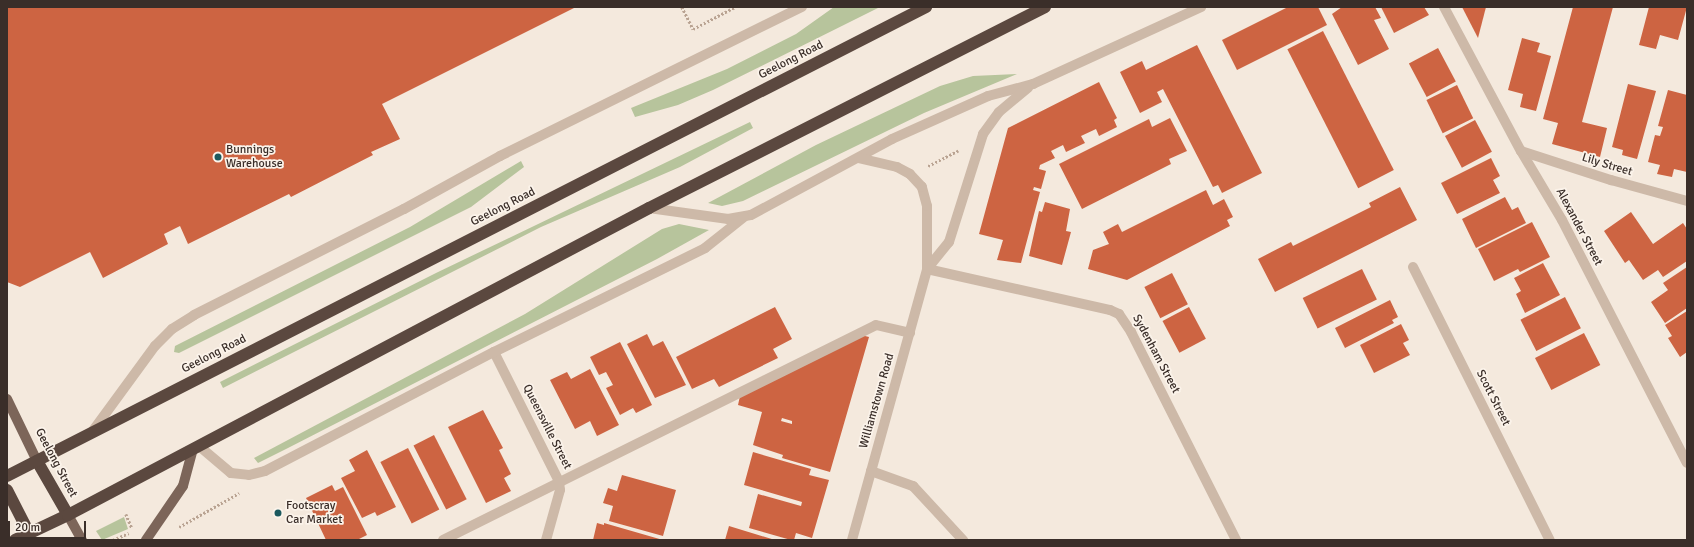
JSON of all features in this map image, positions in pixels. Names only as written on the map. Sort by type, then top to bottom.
[{"type":"highway","name":"Geelong Road","points":[[7,476],[926,7]]},
{"type":"highway","points":[[15,540],[31,536],[196,447],[649,208],[1045,7]]},
{"type":"highway","name":"Geelong Street","points":[[37,461],[68,515]]},
{"type":"highway","points":[[7,490],[31,536]]},
{"type":"main road","name":"Geelong Street","points":[[7,399],[37,461]]},
{"type":"main road","points":[[146,540],[183,486],[196,447]]},
{"type":"main road","name":"Geelong Street","points":[[68,515],[82,540]]},
{"type":"street","name":"Geelong Road","points":[[92,432],[123,387],[155,346],[172,329],[194,315],[404,209],[500,156],[802,7]]},
{"type":"street","points":[[196,447],[231,473],[249,475],[265,471],[494,352],[705,248],[728,227],[744,217],[882,144],[966,105],[1033,84],[1201,7]]},
{"type":"street","name":"Alexander Street","points":[[1444,7],[1521,151],[1562,220],[1687,463]]},
{"type":"street","name":"Williamstown Road","points":[[928,269],[949,242],[983,134],[999,112],[1033,84]]},
{"type":"street","name":"Lily Street","points":[[1521,151],[1611,180],[1687,201]]},
{"type":"street","name":"Williamstown Road","points":[[852,540],[928,269],[927,206],[922,187],[910,174],[897,167],[858,158]]},
{"type":"street","points":[[649,208],[728,219],[744,217]]},
{"type":"street","name":"Scott Street","points":[[1413,267],[1550,540]]},
{"type":"street","name":"Sydenham Street","points":[[928,269],[1110,310],[1119,314],[1131,332],[1236,540]]},
{"type":"street","points":[[443,540],[559,481],[876,325],[910,333]]},
{"type":"street","name":"Queensville Street","points":[[494,352],[559,481],[560,490],[546,540]]},
{"type":"street","points":[[871,471],[913,486],[963,540]]},
{"type":"path","points":[[682,7],[693,29],[735,7]]},
{"type":"path","points":[[922,169],[966,148]]},
{"type":"path","points":[[176,528],[251,486],[265,471]]},
{"type":"path","points":[[113,540],[133,531],[126,514]]},
{"type":"green space","points":[[834,7],[880,7],[713,90],[678,105],[635,117],[631,108],[727,69],[796,34]]},
{"type":"green space","points":[[1017,74],[924,113],[743,201],[722,206],[708,203],[816,145],[940,86],[973,76]]},
{"type":"green space","points":[[750,122],[753,128],[680,167],[541,227],[223,388],[220,382],[436,273]]},
{"type":"green space","points":[[521,161],[524,167],[471,207],[179,353],[174,352],[175,346],[410,227]]},
{"type":"green space","points":[[679,224],[709,230],[657,259],[288,448],[258,463],[254,458],[525,314],[662,229]]},
{"type":"green space","points":[[124,517],[128,529],[102,540],[96,531]]},
{"type":"building","name":"Bunnings Warehouse","points":[[7,7],[576,7],[382,104],[400,139],[371,152],[373,155],[291,197],[289,194],[188,244],[180,226],[164,234],[168,244],[103,278],[90,252],[20,287],[7,282]]},
{"type":"building","points":[[1288,7],[1318,7],[1327,25],[1237,70],[1222,40]]},
{"type":"building","points":[[1342,7],[1375,7],[1381,18],[1374,20],[1389,49],[1358,65],[1332,14]]},
{"type":"building","points":[[1381,7],[1424,7],[1429,15],[1394,33]]},
{"type":"building","points":[[1462,7],[1486,7],[1478,38]]},
{"type":"building","points":[[1573,7],[1613,7],[1582,122],[1607,128],[1600,157],[1552,144],[1558,123],[1543,119]]},
{"type":"building","points":[[1649,7],[1687,7],[1678,40],[1660,35],[1656,49],[1639,45]]},
{"type":"building","points":[[1323,31],[1394,170],[1358,188],[1287,49]]},
{"type":"building","points":[[1522,38],[1540,43],[1537,52],[1551,56],[1536,111],[1520,107],[1523,94],[1508,90]]},
{"type":"building","points":[[1197,45],[1262,173],[1222,193],[1218,185],[1213,187],[1163,89],[1157,92],[1162,102],[1140,113],[1120,72],[1142,61],[1146,70]]},
{"type":"building","points":[[1438,48],[1456,82],[1427,97],[1409,63]]},
{"type":"building","points":[[1099,82],[1117,118],[1114,120],[1117,127],[1099,136],[1096,129],[1081,136],[1085,143],[1066,152],[1063,145],[1051,151],[1055,158],[1040,165],[1039,169],[1046,171],[1041,189],[1034,187],[1033,190],[1040,192],[1021,263],[997,260],[1003,240],[979,234],[1008,128]]},
{"type":"building","points":[[1628,84],[1656,91],[1637,159],[1622,155],[1623,150],[1612,147]]},
{"type":"building","points":[[1457,85],[1473,118],[1443,133],[1426,100]]},
{"type":"building","points":[[1668,90],[1687,95],[1687,172],[1674,169],[1672,177],[1657,174],[1660,165],[1648,162],[1655,135],[1660,136],[1663,127],[1658,126]]},
{"type":"building","points":[[1170,118],[1187,151],[1169,159],[1171,164],[1082,209],[1059,164],[1149,119],[1152,127]]},
{"type":"building","points":[[1475,120],[1492,152],[1462,168],[1445,136]]},
{"type":"building","points":[[1491,158],[1500,176],[1493,180],[1500,193],[1457,214],[1441,183]]},
{"type":"building","points":[[1400,187],[1417,220],[1275,292],[1258,259],[1291,242],[1293,246],[1371,207],[1369,203]]},
{"type":"building","points":[[1206,190],[1213,205],[1224,199],[1233,217],[1227,220],[1230,226],[1127,280],[1088,269],[1093,250],[1109,244],[1103,232],[1118,224],[1122,232]]},
{"type":"building","points":[[1505,197],[1512,210],[1518,207],[1526,223],[1476,248],[1462,219]]},
{"type":"building","points":[[1045,202],[1070,209],[1066,231],[1071,232],[1062,265],[1029,256],[1039,211],[1042,212]]},
{"type":"building","points":[[1631,212],[1653,244],[1683,223],[1687,229],[1687,261],[1663,277],[1658,270],[1643,280],[1629,260],[1625,263],[1604,231]]},
{"type":"building","points":[[1532,222],[1550,257],[1520,272],[1518,269],[1494,281],[1478,249]]},
{"type":"building","points":[[1543,263],[1560,295],[1525,313],[1516,294],[1521,291],[1514,278]]},
{"type":"building","points":[[1687,267],[1687,308],[1665,323],[1651,302],[1668,290],[1663,283]]},
{"type":"building","points":[[1362,269],[1377,300],[1318,328],[1303,298]]},
{"type":"building","points":[[1172,273],[1188,304],[1160,318],[1144,287]]},
{"type":"building","points":[[1565,297],[1581,328],[1536,351],[1520,320]]},
{"type":"building","points":[[1390,300],[1398,317],[1392,320],[1394,323],[1345,348],[1335,328]]},
{"type":"building","points":[[775,307],[792,339],[773,349],[778,358],[719,387],[714,379],[692,389],[676,357]]},
{"type":"building","points":[[1189,307],[1206,339],[1179,353],[1163,321]]},
{"type":"building","points":[[1687,311],[1687,352],[1680,357],[1668,338],[1672,336],[1665,325]]},
{"type":"building","points":[[1401,324],[1409,340],[1403,343],[1410,355],[1374,373],[1360,345]]},
{"type":"building","points":[[1584,333],[1600,365],[1551,390],[1535,358]]},
{"type":"building","points":[[647,334],[653,346],[663,341],[686,385],[655,398],[627,344]]},
{"type":"building","points":[[861,335],[869,337],[830,472],[782,458],[783,455],[753,445],[762,412],[738,405],[740,396]],"holes":[[[782,418],[792,421],[792,424],[781,421]]]},
{"type":"building","points":[[620,342],[652,405],[636,413],[633,408],[620,415],[606,388],[613,385],[606,372],[599,375],[590,357]]},
{"type":"building","points":[[590,369],[619,425],[597,436],[590,421],[575,429],[550,380],[567,372],[571,379]]},
{"type":"building","points":[[483,410],[503,448],[499,450],[511,474],[504,478],[511,491],[486,503],[448,427]]},
{"type":"building","points":[[434,435],[467,499],[446,510],[414,445]]},
{"type":"building","points":[[408,448],[439,509],[412,524],[380,462]]},
{"type":"building","points":[[367,450],[396,507],[377,516],[375,512],[362,518],[341,478],[355,471],[349,460]]},
{"type":"building","points":[[753,452],[811,469],[809,475],[829,480],[812,538],[796,533],[794,540],[791,540],[749,528],[758,494],[801,506],[802,502],[744,485]]},
{"type":"building","points":[[622,475],[676,490],[663,536],[609,521],[613,506],[603,503],[608,488],[617,491]]},
{"type":"building","points":[[332,485],[335,491],[343,487],[367,535],[357,540],[326,540],[306,498]]},
{"type":"building","points":[[597,523],[604,525],[604,523],[663,540],[593,540]]},
{"type":"building","points":[[729,526],[775,540],[725,540]]},
{"type":"place","name":"Bunnings Warehouse","points":[[218,157]]},
{"type":"place","name":"Footscray Car Market","points":[[278,513]]}]
